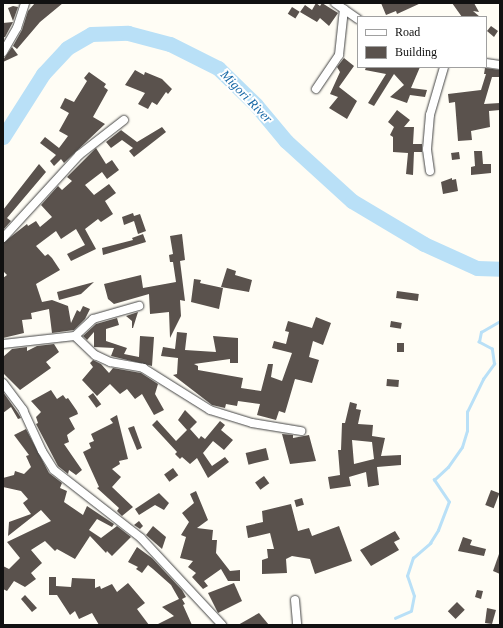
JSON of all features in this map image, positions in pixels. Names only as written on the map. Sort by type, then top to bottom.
[{"type":"street","points":[[3,52],[17,28],[25,3]]},
{"type":"street","points":[[335,3],[357,19]]},
{"type":"street","points":[[316,89],[339,55],[344,9]]},
{"type":"street","points":[[487,63],[500,65]]},
{"type":"street","points":[[430,171],[427,149],[430,115],[444,68]]},
{"type":"street","points":[[3,238],[79,155],[124,120]]},
{"type":"street","points":[[3,344],[75,336],[93,319],[139,306]]},
{"type":"street","points":[[75,336],[95,355],[110,362],[143,368],[210,410],[252,423],[301,431]]},
{"type":"street","points":[[3,383],[23,410],[42,451],[54,470],[141,538],[222,625]]},
{"type":"street","points":[[295,600],[297,625]]},
{"type":"building","points":[[35,3],[63,3],[40,22],[17,49],[13,46],[22,30],[28,11]]},
{"type":"building","points":[[316,3],[320,6],[322,3],[338,13],[329,26],[320,18],[317,22],[300,12],[305,5],[312,10]]},
{"type":"building","points":[[381,3],[421,3],[397,14],[396,11],[386,15]]},
{"type":"building","points":[[452,3],[474,3],[479,12],[473,11],[479,16],[461,16]]},
{"type":"building","points":[[13,6],[18,7],[13,21],[8,8]]},
{"type":"building","points":[[292,7],[300,12],[295,19],[288,14]]},
{"type":"building","points":[[13,22],[5,37],[3,37],[3,23]]},
{"type":"building","points":[[491,26],[498,31],[494,37],[487,31]]},
{"type":"building","points":[[12,47],[18,55],[3,62],[3,60]]},
{"type":"building","points":[[344,58],[354,66],[339,87],[357,101],[347,119],[329,108],[338,97],[330,94],[340,72],[337,67]]},
{"type":"building","points":[[366,68],[420,68],[411,88],[427,90],[425,97],[410,95],[407,103],[390,97],[404,85],[394,74],[374,106],[368,103],[386,74],[365,70]]},
{"type":"building","points":[[485,68],[500,70],[500,77],[492,77],[484,104],[500,103],[500,110],[489,111],[490,127],[471,131],[472,140],[458,141],[455,102],[449,103],[448,94],[481,90],[486,74],[484,74]]},
{"type":"building","points":[[135,70],[144,75],[145,72],[162,79],[172,89],[168,94],[166,92],[157,105],[152,102],[148,109],[138,104],[145,93],[125,85]]},
{"type":"building","points":[[89,72],[106,84],[104,87],[108,90],[93,117],[105,124],[64,163],[61,159],[54,166],[50,161],[56,155],[40,143],[45,137],[59,148],[68,136],[59,131],[69,113],[60,108],[65,98],[74,102],[87,81],[84,78]]},
{"type":"building","points":[[397,110],[410,120],[404,127],[414,127],[413,144],[422,144],[422,152],[414,152],[413,175],[406,174],[408,153],[393,152],[393,137],[390,135],[394,127],[388,122]]},
{"type":"building","points":[[162,127],[166,132],[134,157],[129,151],[133,148],[122,140],[111,148],[106,142],[121,130],[137,142]]},
{"type":"building","points":[[96,148],[106,164],[112,160],[119,170],[107,179],[102,172],[85,185],[94,195],[109,184],[116,193],[105,201],[113,214],[101,222],[98,219],[85,229],[96,249],[71,261],[67,254],[85,245],[76,229],[61,239],[56,231],[36,246],[45,256],[48,254],[52,258],[60,270],[36,284],[42,302],[52,300],[68,306],[71,323],[77,310],[80,312],[83,306],[90,309],[85,319],[74,330],[52,333],[49,309],[31,313],[32,319],[22,320],[24,333],[3,338],[3,278],[7,275],[3,271],[3,243],[27,224],[28,226],[36,221],[40,227],[52,217],[41,205],[58,186],[62,190],[72,181],[67,177]]},
{"type":"building","points":[[474,151],[482,151],[483,164],[491,164],[491,173],[471,175],[471,167],[475,166]]},
{"type":"building","points":[[459,152],[460,159],[452,160],[451,153]]},
{"type":"building","points":[[39,164],[46,172],[7,218],[11,221],[3,230],[3,210]]},
{"type":"building","points":[[452,178],[452,180],[456,179],[458,191],[443,194],[441,182]]},
{"type":"building","points":[[133,213],[134,216],[140,214],[146,231],[138,234],[134,221],[124,225],[122,217]]},
{"type":"building","points":[[143,234],[146,242],[103,255],[102,248],[133,240],[132,238]]},
{"type":"building","points":[[182,234],[185,260],[180,261],[185,301],[180,300],[181,316],[170,338],[169,312],[150,314],[149,294],[114,304],[108,299],[104,284],[141,275],[143,288],[176,282],[173,262],[170,262],[169,255],[173,254],[170,236]]},
{"type":"building","points":[[227,268],[236,271],[235,275],[252,280],[249,292],[221,287]]},
{"type":"building","points":[[194,279],[201,280],[200,283],[223,288],[219,309],[191,302]]},
{"type":"building","points":[[94,282],[81,294],[59,300],[57,292]]},
{"type":"building","points":[[397,291],[419,294],[418,301],[396,298]]},
{"type":"building","points":[[138,312],[132,328],[132,321],[126,316]]},
{"type":"building","points":[[316,317],[331,323],[323,345],[313,341],[309,357],[319,360],[312,383],[295,379],[285,413],[279,411],[276,420],[257,415],[260,404],[238,401],[237,406],[226,404],[225,408],[212,405],[173,375],[177,374],[178,358],[161,356],[163,347],[175,349],[177,332],[187,333],[185,350],[216,352],[213,336],[238,338],[238,363],[230,363],[230,359],[194,364],[198,366],[198,370],[243,378],[241,388],[261,391],[268,364],[273,364],[271,377],[282,381],[292,353],[272,348],[274,341],[286,344],[289,332],[285,331],[288,321],[312,328]]},
{"type":"building","points":[[117,318],[119,325],[106,329],[106,341],[127,348],[124,354],[139,357],[140,336],[154,337],[152,366],[111,356],[114,348],[94,347],[94,332],[87,340],[83,336],[96,324]]},
{"type":"building","points":[[391,321],[402,323],[401,329],[390,327]]},
{"type":"building","points":[[397,343],[404,343],[404,352],[397,352]]},
{"type":"building","points":[[54,344],[59,352],[46,362],[51,368],[20,390],[3,373],[3,357],[12,349],[27,347],[27,351],[37,346]]},
{"type":"building","points":[[93,360],[101,364],[109,373],[113,368],[141,373],[158,384],[155,394],[164,410],[154,415],[142,394],[135,399],[127,389],[120,394],[110,384],[97,396],[82,380],[93,367],[90,363]]},
{"type":"building","points":[[387,379],[399,380],[398,387],[386,386]]},
{"type":"building","points":[[51,390],[57,399],[63,395],[66,399],[68,398],[78,414],[69,418],[75,429],[67,435],[69,442],[64,444],[82,470],[76,475],[69,470],[68,474],[58,466],[36,424],[38,423],[36,417],[41,412],[31,401]]},
{"type":"building","points":[[3,392],[21,418],[18,419],[11,407],[3,413]]},
{"type":"building","points":[[93,393],[101,404],[96,408],[88,397]]},
{"type":"building","points":[[350,402],[357,404],[356,409],[361,410],[358,424],[373,425],[372,436],[385,438],[381,456],[401,455],[401,465],[377,467],[379,485],[368,487],[366,472],[349,477],[351,486],[330,489],[328,477],[340,475],[338,450],[341,450],[342,423],[345,423]],"holes":[[[352,440],[372,442],[374,459],[354,464]]]},
{"type":"building","points":[[185,410],[197,422],[190,429],[199,439],[201,436],[205,439],[220,421],[225,425],[221,430],[233,440],[224,450],[213,441],[203,453],[212,466],[225,457],[229,462],[208,478],[197,458],[190,464],[182,457],[180,459],[175,454],[177,452],[152,425],[157,420],[176,441],[187,430],[178,420]]},
{"type":"building","points":[[117,415],[128,459],[119,461],[120,464],[112,469],[121,477],[112,487],[133,507],[122,516],[117,511],[119,508],[97,488],[99,487],[83,452],[91,448],[89,443],[94,441],[91,434],[113,423],[110,419]]},
{"type":"building","points":[[134,426],[142,448],[137,450],[128,428]]},
{"type":"building","points":[[26,429],[49,473],[62,483],[60,488],[67,491],[64,502],[83,515],[87,506],[114,524],[112,527],[97,519],[89,530],[101,538],[117,526],[131,537],[112,556],[107,551],[106,553],[90,536],[75,559],[57,549],[55,551],[45,541],[31,550],[42,563],[31,573],[36,579],[25,587],[14,581],[7,591],[3,589],[3,566],[9,569],[20,558],[7,542],[51,521],[41,510],[8,536],[9,522],[31,514],[23,503],[28,499],[21,491],[3,487],[3,478],[14,475],[15,471],[24,474],[31,467],[26,456],[29,455],[14,435]]},
{"type":"building","points":[[282,434],[293,435],[293,438],[309,435],[316,461],[290,464]]},
{"type":"building","points":[[266,448],[269,460],[249,465],[246,453]]},
{"type":"building","points":[[173,468],[178,475],[169,482],[164,474]]},
{"type":"building","points":[[264,476],[269,483],[260,490],[255,482]]},
{"type":"building","points":[[491,490],[499,493],[494,508],[485,505]]},
{"type":"building","points":[[196,491],[208,520],[197,528],[213,530],[212,540],[217,540],[216,553],[230,571],[240,570],[240,581],[228,581],[221,569],[204,581],[208,586],[203,589],[192,577],[196,573],[188,567],[193,561],[180,558],[186,537],[181,535],[189,522],[182,513],[194,503],[190,494]]},
{"type":"building","points":[[159,493],[169,503],[164,510],[155,505],[139,515],[135,509]]},
{"type":"building","points":[[302,498],[304,505],[296,507],[294,500]]},
{"type":"building","points":[[291,504],[298,531],[309,528],[312,536],[339,526],[352,561],[315,574],[310,559],[292,556],[286,559],[287,573],[262,574],[262,560],[268,558],[267,549],[274,549],[270,533],[248,538],[246,526],[263,522],[262,511]]},
{"type":"building","points":[[139,521],[143,526],[140,529],[134,525]]},
{"type":"building","points":[[153,526],[166,537],[162,549],[146,535]]},
{"type":"building","points":[[395,531],[400,539],[394,542],[399,550],[371,566],[360,550]]},
{"type":"building","points":[[463,537],[472,540],[470,545],[486,549],[484,556],[458,551]]},
{"type":"building","points":[[137,547],[152,558],[182,590],[186,597],[182,599],[185,604],[183,605],[192,625],[156,625],[174,616],[162,607],[179,599],[171,585],[148,565],[142,573],[136,569],[138,567],[128,562]]},
{"type":"building","points":[[500,554],[500,574],[493,571]]},
{"type":"building","points":[[49,577],[56,577],[56,586],[71,587],[72,578],[95,579],[95,588],[100,586],[101,589],[112,584],[117,592],[128,583],[145,603],[137,609],[149,625],[99,625],[92,613],[79,619],[75,611],[70,615],[57,595],[49,595]]},
{"type":"building","points":[[234,583],[242,601],[218,613],[208,593]]},
{"type":"building","points":[[477,590],[483,591],[481,599],[475,597]]},
{"type":"building","points":[[25,595],[37,608],[32,612],[21,599]]},
{"type":"building","points":[[457,602],[465,610],[456,619],[448,611]]},
{"type":"building","points":[[487,608],[496,610],[492,624],[485,623]]},
{"type":"building","points":[[259,613],[269,625],[238,625]]},
{"type":"waterway","name":"Migori River","points":[[3,137],[43,74],[67,48],[91,34],[128,33],[170,44],[218,68],[256,105],[286,141],[352,201],[424,244],[477,268],[500,269]]},
{"type":"waterway","points":[[395,618],[411,611],[414,596],[407,576],[413,558],[430,543],[438,530],[449,502],[434,480],[448,467],[462,447],[467,431],[467,412],[483,379],[494,364],[492,349],[479,342],[481,332],[500,321]]}]
